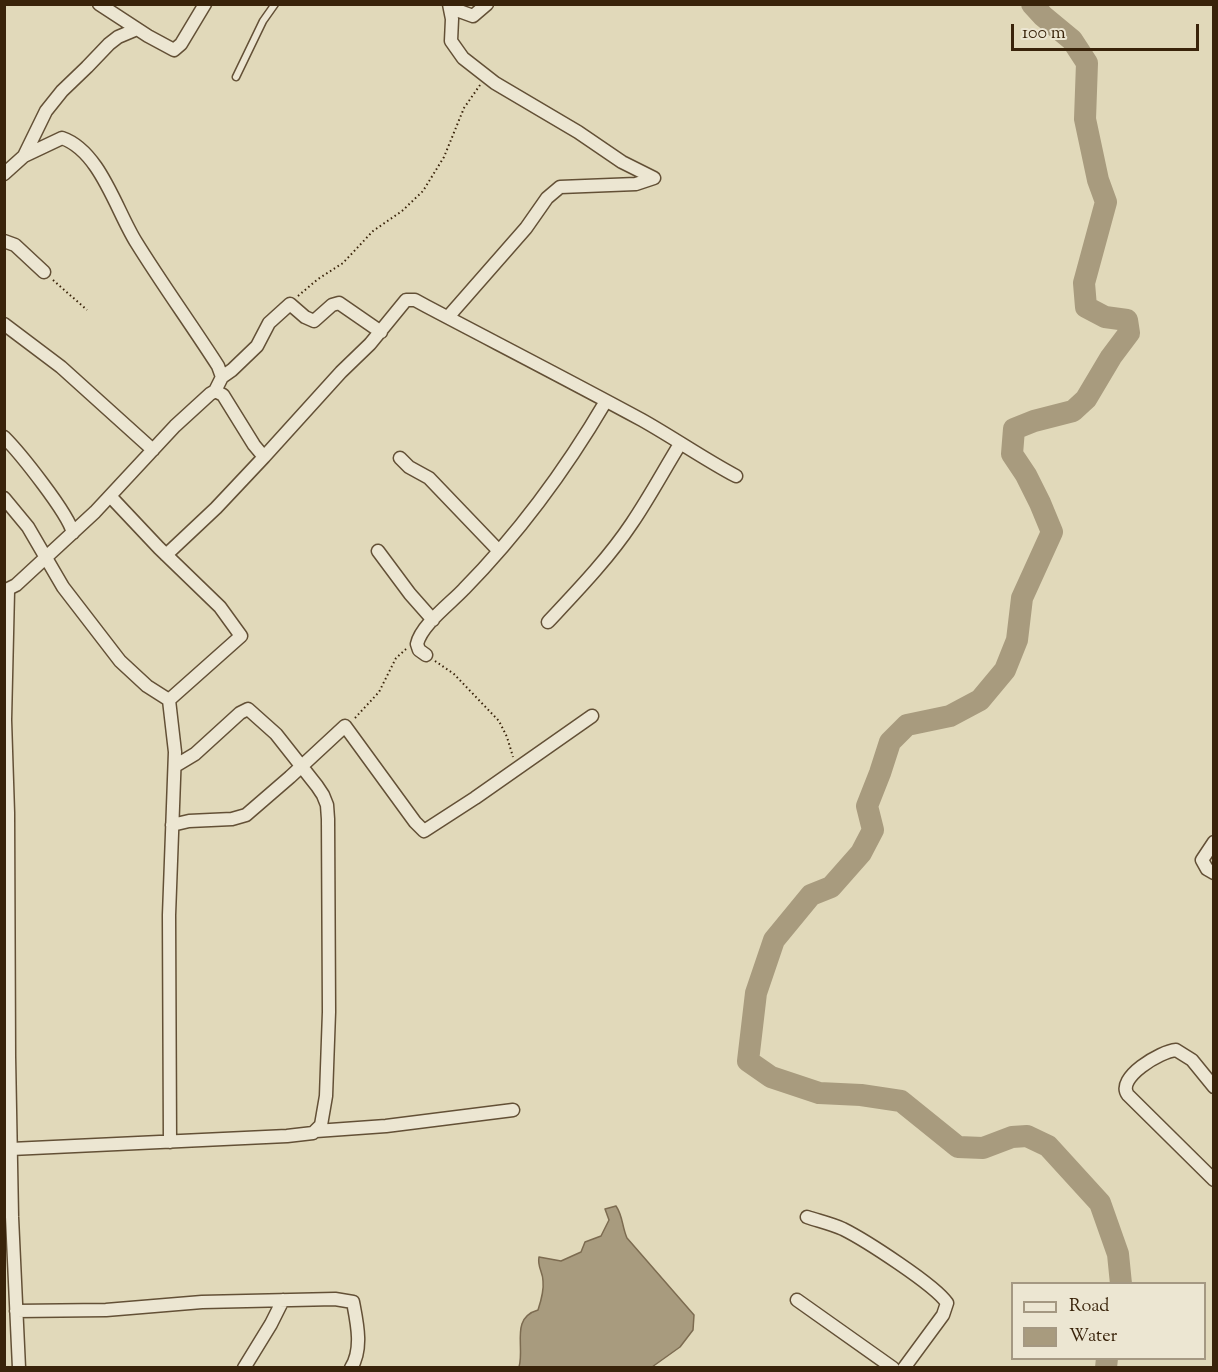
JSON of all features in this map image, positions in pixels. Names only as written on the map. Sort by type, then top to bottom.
[{"type":"street","points":[[99,4],[174,50],[181,44],[205,4]]},
{"type":"street","points":[[448,317],[526,228],[547,198],[560,187],[636,184],[654,179],[629,167],[578,132],[489,78],[463,58],[454,48],[451,36],[450,6],[473,16],[477,15],[487,4]]},
{"type":"street","points":[[24,156],[46,111],[62,91],[109,44],[118,37],[137,29]]},
{"type":"street","points":[[4,174],[24,156],[62,138],[73,142],[80,148],[104,182],[136,241],[218,366],[222,377]]},
{"type":"street","points":[[4,241],[15,245],[44,272]]},
{"type":"street","points":[[166,555],[216,508],[381,332],[406,300],[415,300],[606,401],[736,476]]},
{"type":"street","points":[[19,1368],[10,1149],[8,813],[5,720],[6,591],[47,558],[111,496],[184,416],[215,391],[222,377],[257,346],[269,323],[290,304],[314,321],[332,305],[339,303],[381,332]]},
{"type":"street","points":[[4,324],[61,367],[153,450]]},
{"type":"street","points":[[215,391],[223,395],[264,457]]},
{"type":"street","points":[[426,655],[418,647],[417,641],[433,620],[465,589],[548,491],[606,401]]},
{"type":"street","points":[[4,437],[44,488],[73,533]]},
{"type":"street","points":[[548,622],[618,542],[680,444]]},
{"type":"street","points":[[400,458],[409,468],[429,478],[498,550]]},
{"type":"street","points":[[111,496],[166,555],[220,607],[241,636],[169,700]]},
{"type":"street","points":[[4,498],[28,527],[63,587],[120,661],[147,686],[169,700]]},
{"type":"street","points":[[378,551],[433,620]]},
{"type":"street","points":[[169,700],[175,766],[170,915],[170,1142]]},
{"type":"street","points":[[175,766],[195,754],[246,709],[276,734],[324,795],[328,819],[329,1012],[326,1096],[321,1125],[316,1131]]},
{"type":"street","points":[[172,825],[181,822],[240,818],[252,810],[345,726],[424,831],[592,716]]},
{"type":"street","points":[[1214,842],[1202,860],[1214,873]]},
{"type":"street","points":[[1214,1087],[1192,1060],[1176,1050],[1159,1055],[1143,1066],[1125,1083],[1124,1088],[1128,1095],[1214,1180]]},
{"type":"street","points":[[10,1149],[287,1136],[513,1110]]},
{"type":"street","points":[[807,1217],[841,1228],[865,1242],[933,1288],[947,1303],[943,1315],[903,1368]]},
{"type":"street","points":[[16,1311],[106,1310],[202,1302],[328,1298],[353,1302],[358,1344],[357,1355],[351,1368]]},
{"type":"street","points":[[244,1368],[283,1300]]},
{"type":"street","points":[[797,1300],[893,1368]]},
{"type":"lane","points":[[236,76],[263,21],[275,4]]},
{"type":"path","points":[[290,304],[318,279],[343,263],[373,231],[402,211],[423,191],[444,157],[464,108],[477,87],[489,78]]},
{"type":"path","points":[[44,272],[87,310]]},
{"type":"path","points":[[345,726],[379,692],[396,658],[417,641]]},
{"type":"path","points":[[426,655],[454,674],[499,721],[507,737],[516,768]]},
{"type":"water","points":[[616,1206],[627,1238],[694,1315],[693,1330],[680,1347],[652,1367],[519,1367],[521,1326],[529,1314],[538,1310],[542,1296],[543,1281],[539,1257],[561,1261],[581,1252],[585,1242],[601,1236],[609,1220],[605,1209]]},
{"type":"waterway","points":[[1032,4],[1072,40],[1087,63],[1085,119],[1098,180],[1106,202],[1084,283],[1086,307],[1105,317],[1127,320],[1129,333],[1111,357],[1086,399],[1073,411],[1034,421],[1014,429],[1012,454],[1026,475],[1052,532],[1022,598],[1017,640],[1005,670],[980,700],[950,716],[907,725],[890,742],[867,806],[873,830],[861,853],[831,887],[811,895],[774,940],[756,993],[748,1061],[771,1077],[819,1093],[861,1095],[901,1101],[958,1147],[983,1148],[1012,1137],[1027,1136],[1048,1146],[1100,1203],[1118,1254],[1121,1282]]},
{"type":"waterway","points":[[1106,1368],[1107,1360]]}]
